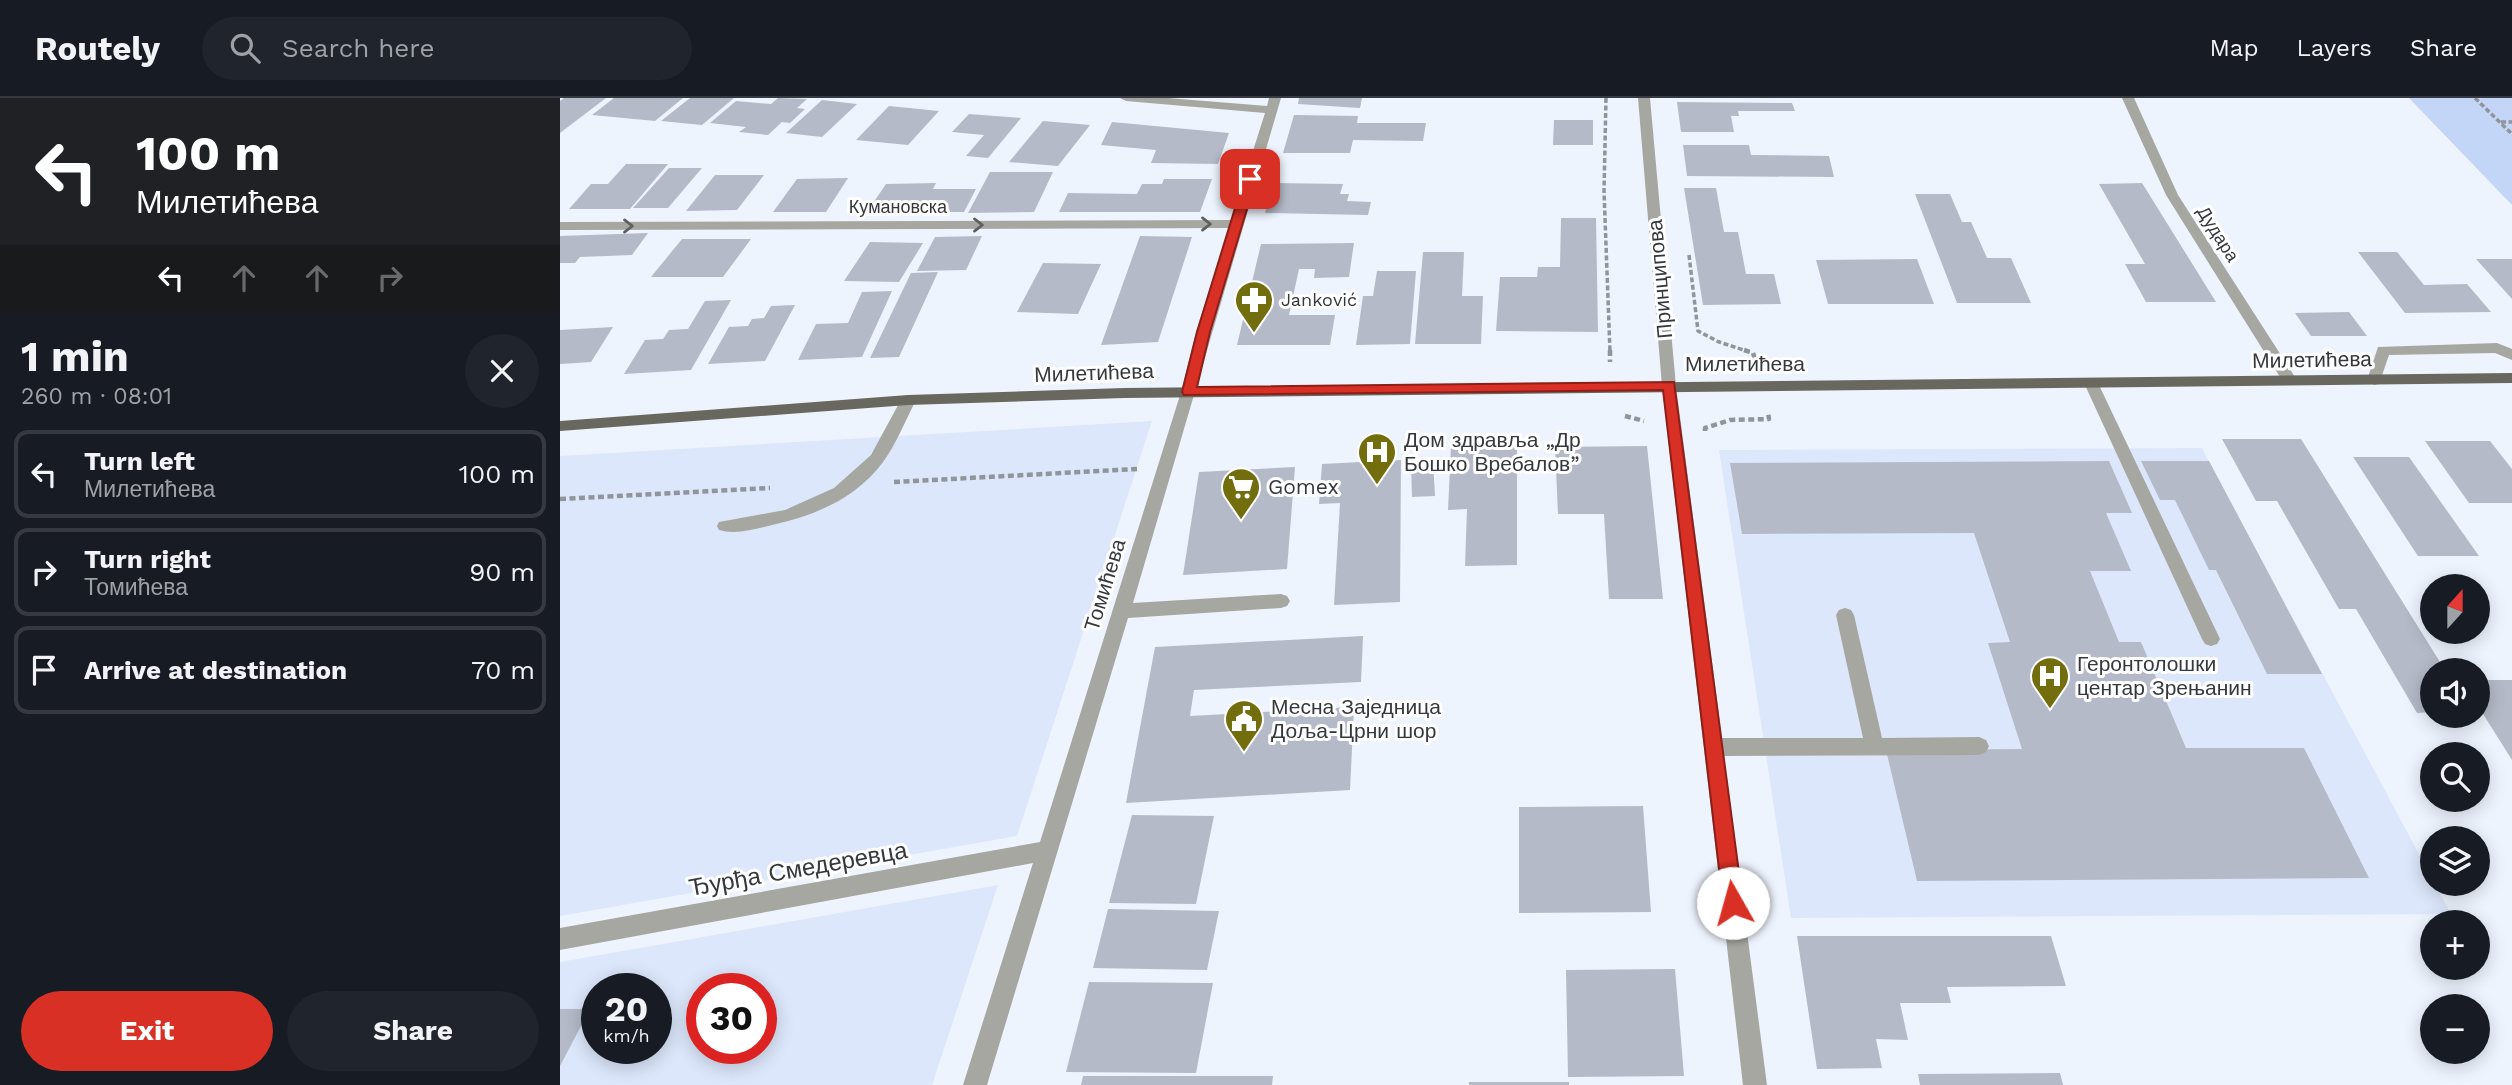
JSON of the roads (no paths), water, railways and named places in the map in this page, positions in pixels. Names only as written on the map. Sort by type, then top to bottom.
[{"type":"main road","name":"Милетићева","points":[[560,426],[908,400],[1189,392],[2512,379]]},
{"type":"street","points":[[1126,98],[1273,104]]},
{"type":"street","name":"Принципова","points":[[1644,98],[1669,386],[1755,1085]]},
{"type":"street","name":"Дудара","points":[[2128,98],[2172,195],[2290,381]]},
{"type":"street","name":"Томићева","points":[[975,1085],[1189,392],[1203,332],[1273,104]]},
{"type":"street","name":"Кумановска","points":[[560,226],[1236,224]]},
{"type":"street","points":[[2374,380],[2383,350],[2497,348],[2512,355]]},
{"type":"street","points":[[2091,383],[2211,639]]},
{"type":"street","points":[[725,526],[801,513],[842,492],[873,464],[908,400]]},
{"type":"street","points":[[1121,611],[1281,601]]},
{"type":"street","points":[[1845,615],[1874,746]]},
{"type":"street","points":[[1714,747],[1979,746]]},
{"type":"street","name":"Ђурђа Смедеревца","points":[[560,939],[1046,851]]},
{"type":"place","name":"Janković","points":[[1254,334]]},
{"type":"place","name":"Дом здравља „Др Бошко Вребалов”","points":[[1377,486]]},
{"type":"place","name":"Gomex","points":[[1241,521]]},
{"type":"place","name":"Геронтолошки центар Зрењанин","points":[[2050,710]]},
{"type":"place","name":"Месна Заједница Доља-Црни шор","points":[[1244,753]]}]
